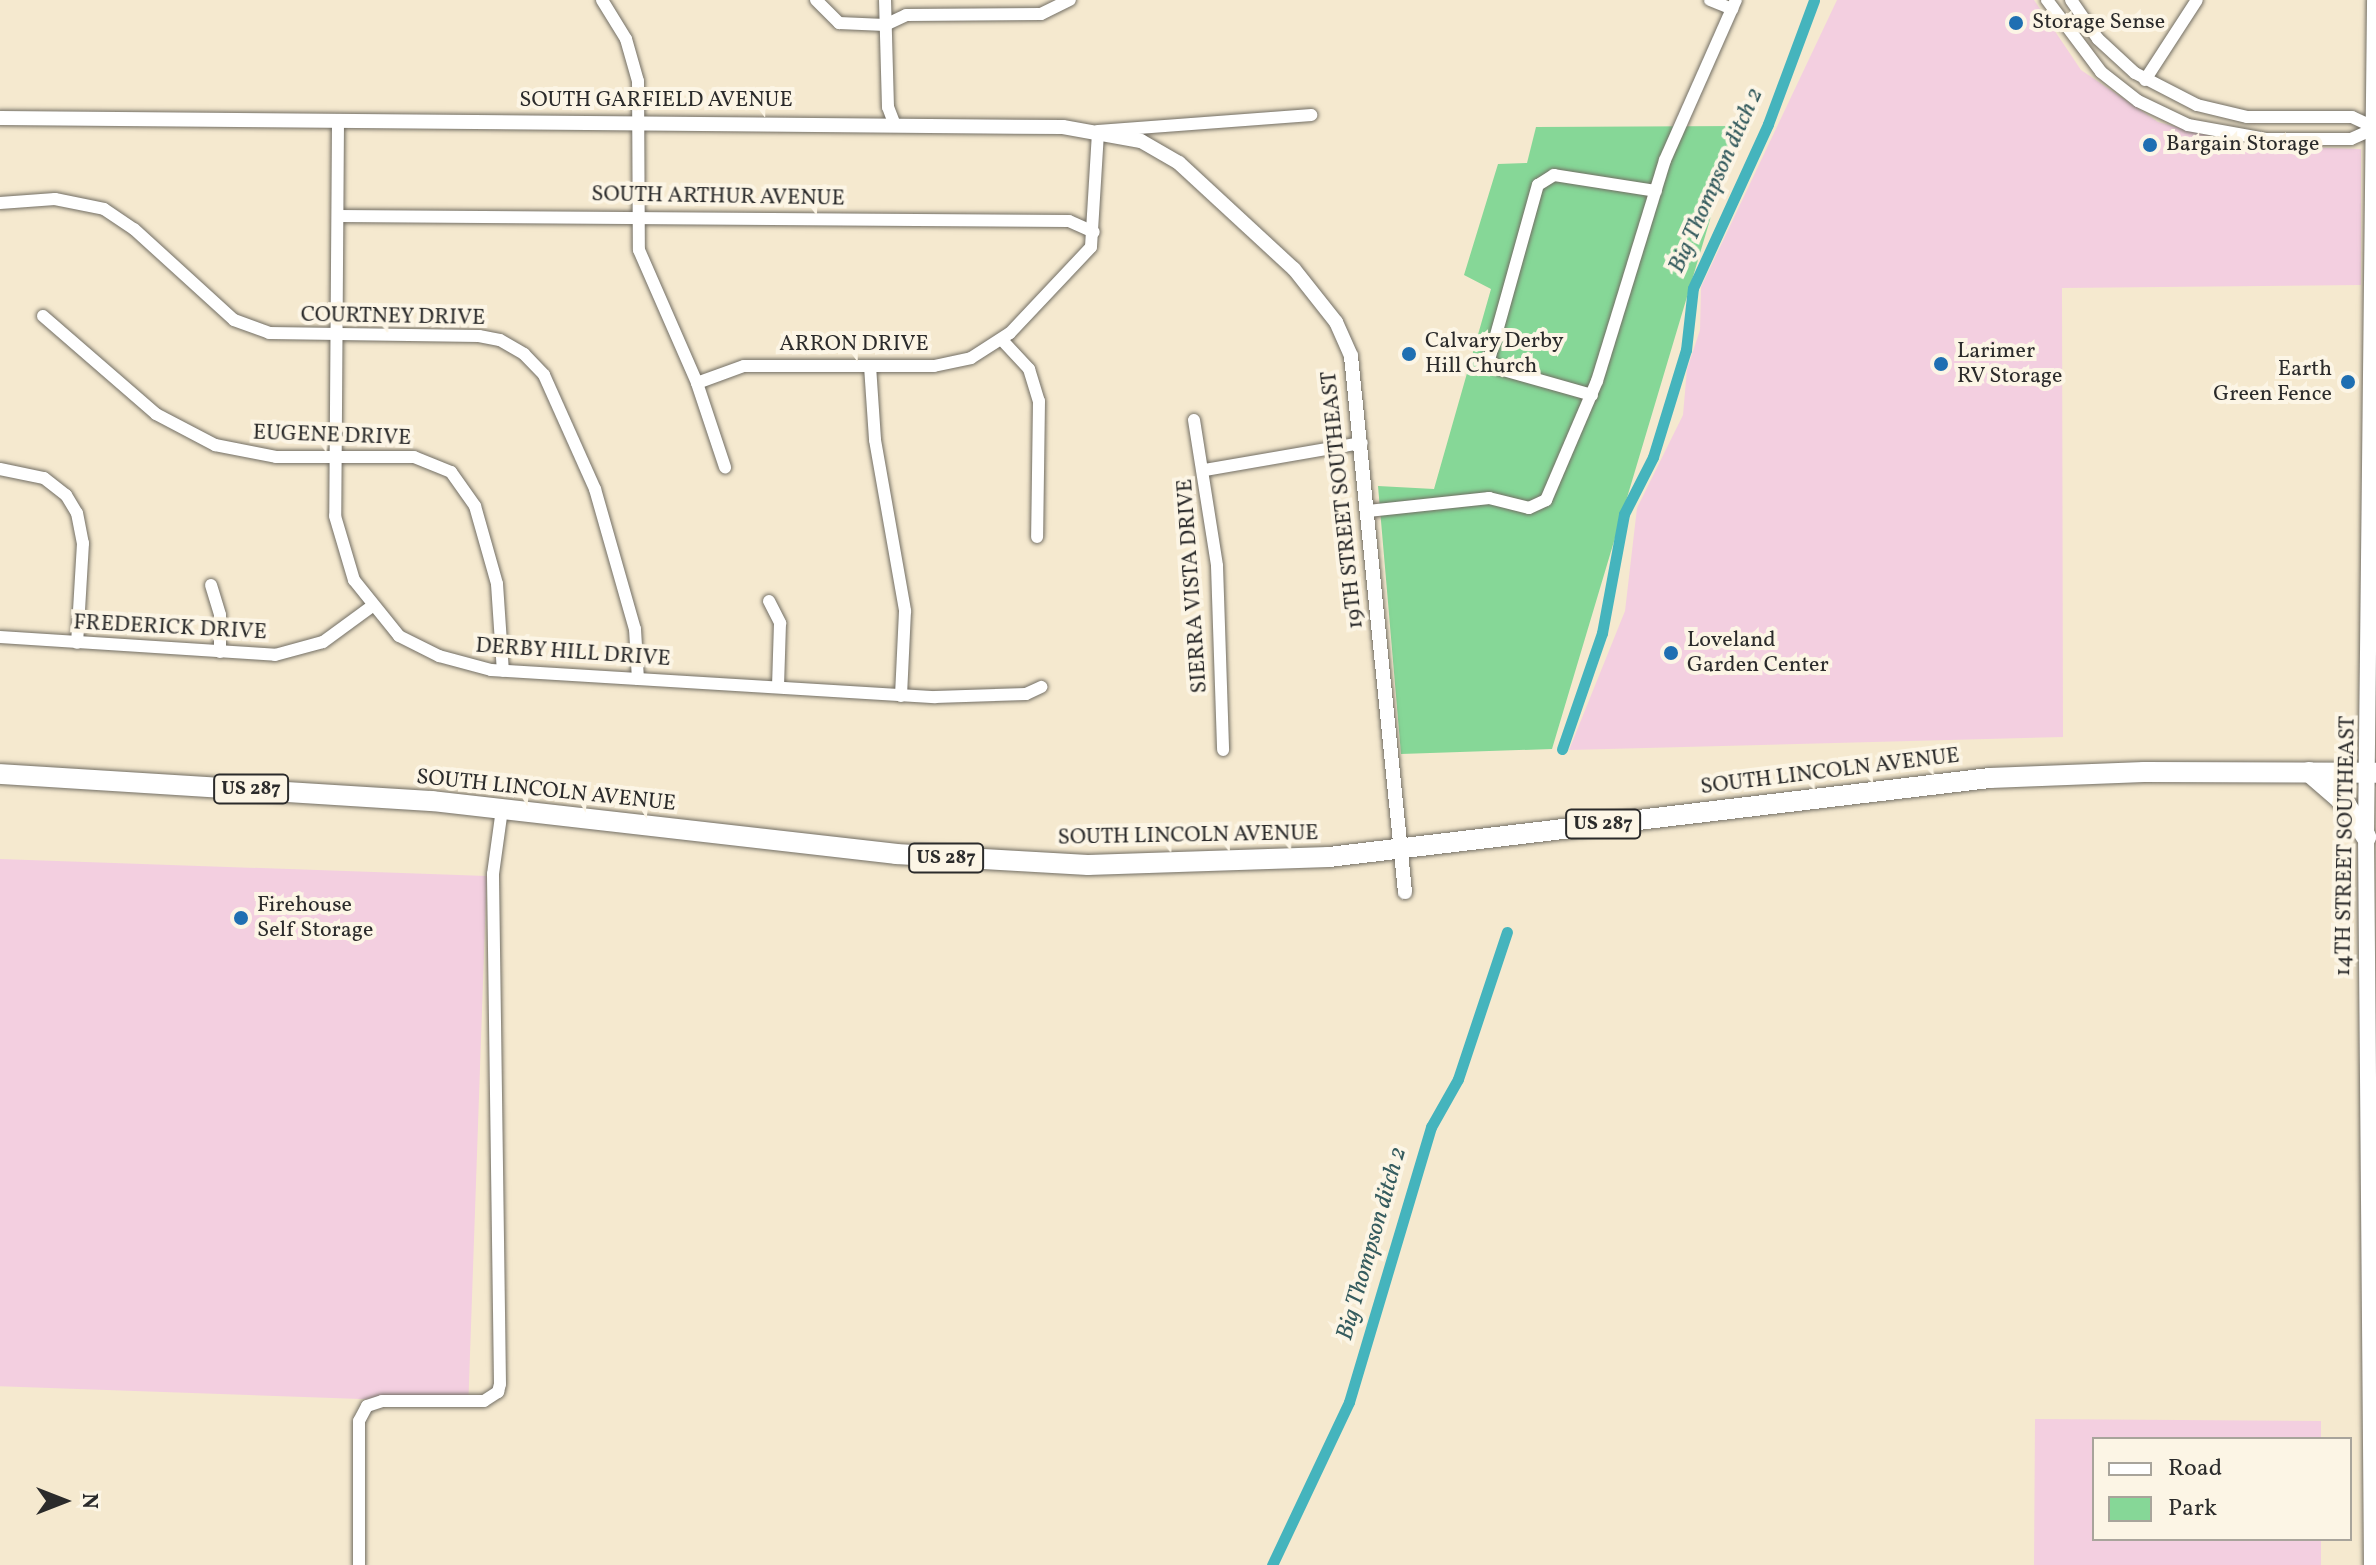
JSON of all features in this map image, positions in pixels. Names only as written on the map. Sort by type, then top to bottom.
[{"type":"highway","points":[[2309,772],[2345,803],[2366,837]]},
{"type":"highway","name":"SOUTH LINCOLN AVENUE","points":[[0,774],[502,809],[981,861],[1258,861],[1400,850],[1990,778],[2372,773]]},
{"type":"main road","name":"14TH STREET SOUTHEAST","points":[[2372,1565],[2372,1416],[2367,1268],[2366,837],[2372,773],[2375,0]]},
{"type":"main road","points":[[2367,1268],[2374,1287],[2376,1373]]},
{"type":"street","points":[[602,0],[634,59],[639,123],[638,215],[642,259],[697,383],[725,467]]},
{"type":"street","points":[[816,0],[839,23],[885,25],[906,15],[1041,14],[1070,0]]},
{"type":"street","points":[[885,0],[888,107],[895,125]]},
{"type":"street","points":[[1368,511],[1489,498],[1529,508],[1541,504],[1592,395],[1656,191],[1734,5],[1710,0]]},
{"type":"street","points":[[2047,0],[2101,72],[2138,101],[2188,125],[2266,139],[2351,139],[2376,128]]},
{"type":"street","points":[[2071,0],[2098,39],[2145,80],[2230,114],[2352,117],[2376,128]]},
{"type":"street","points":[[2145,80],[2197,0]]},
{"type":"street","name":"SOUTH GARFIELD AVENUE","points":[[0,118],[895,125],[1098,131],[1311,115]]},
{"type":"street","name":"DERBY HILL DRIVE","points":[[338,122],[335,458],[338,538],[371,607],[399,636],[427,651],[472,667],[503,671],[901,696],[1026,694],[1041,687]]},
{"type":"street","name":"ARRON DRIVE","points":[[697,383],[744,366],[946,364],[971,358],[1002,340],[1087,254],[1094,232],[1098,131]]},
{"type":"street","name":"19TH STREET SOUTHEAST","points":[[1098,131],[1141,141],[1179,163],[1315,292],[1351,356],[1405,892]]},
{"type":"street","points":[[1592,395],[1500,369],[1489,360],[1538,185],[1554,175],[1656,191]]},
{"type":"street","name":"COURTNEY DRIVE","points":[[0,203],[55,199],[104,209],[134,229],[234,320],[269,333],[490,338],[524,354],[544,375],[598,498],[637,637],[638,679]]},
{"type":"street","name":"SOUTH ARTHUR AVENUE","points":[[338,216],[638,215],[1069,221],[1094,232]]},
{"type":"street","name":"EUGENE DRIVE","points":[[43,316],[145,406],[180,429],[240,452],[335,458],[414,457],[455,476],[475,506],[497,584],[503,671]]},
{"type":"street","points":[[1002,340],[1029,369],[1039,401],[1037,537]]},
{"type":"street","points":[[870,366],[875,440],[905,611],[901,696]]},
{"type":"street","name":"SIERRA VISTA DRIVE","points":[[1194,420],[1205,470],[1217,566],[1223,750]]},
{"type":"street","points":[[1205,470],[1362,443]]},
{"type":"street","points":[[0,469],[44,478],[66,495],[77,513],[83,543],[77,643]]},
{"type":"street","points":[[211,585],[218,603],[220,652]]},
{"type":"street","points":[[769,601],[780,623],[778,687]]},
{"type":"street","name":"FREDERICK DRIVE","points":[[0,637],[266,655],[310,648],[342,633],[371,607]]},
{"type":"street","points":[[359,1565],[359,1421],[367,1406],[382,1401],[484,1401],[498,1392],[500,1384],[493,874],[502,809]]},
{"type":"shaded area","points":[[1837,0],[2034,0],[2081,70],[2158,122],[2243,145],[2361,149],[2361,285],[2062,288],[2063,737],[1569,750],[1625,611],[1637,508],[1683,415],[1687,369],[1700,330],[1701,287]]},
{"type":"shaded area","points":[[0,859],[487,876],[468,1403],[0,1386]]},
{"type":"shaded area","points":[[2035,1419],[2321,1421],[2321,1437],[2092,1437],[2092,1541],[2321,1541],[2321,1565],[2034,1565]]},
{"type":"green space","points":[[1738,126],[1552,749],[1401,754],[1378,486],[1434,489],[1491,289],[1464,275],[1498,164],[1527,163],[1536,127]]},
{"type":"waterway","name":"Big Thompson ditch 2","points":[[1562,749],[1602,633],[1624,514],[1653,457],[1686,350],[1693,288],[1768,124],[1814,0]]},
{"type":"waterway","name":"Big Thompson ditch 2","points":[[1272,1565],[1349,1402],[1431,1127],[1458,1079],[1507,932]]},
{"type":"place","name":"Storage Sense","points":[[2016,23]]},
{"type":"place","name":"Bargain Storage","points":[[2150,145]]},
{"type":"place","name":"Calvary Derby Hill Church","points":[[1409,354]]},
{"type":"place","name":"Larimer RV Storage","points":[[1941,364]]},
{"type":"place","name":"Earth Green Fence","points":[[2348,382]]},
{"type":"place","name":"Loveland Garden Center","points":[[1671,653]]},
{"type":"place","name":"Firehouse Self Storage","points":[[241,918]]}]
